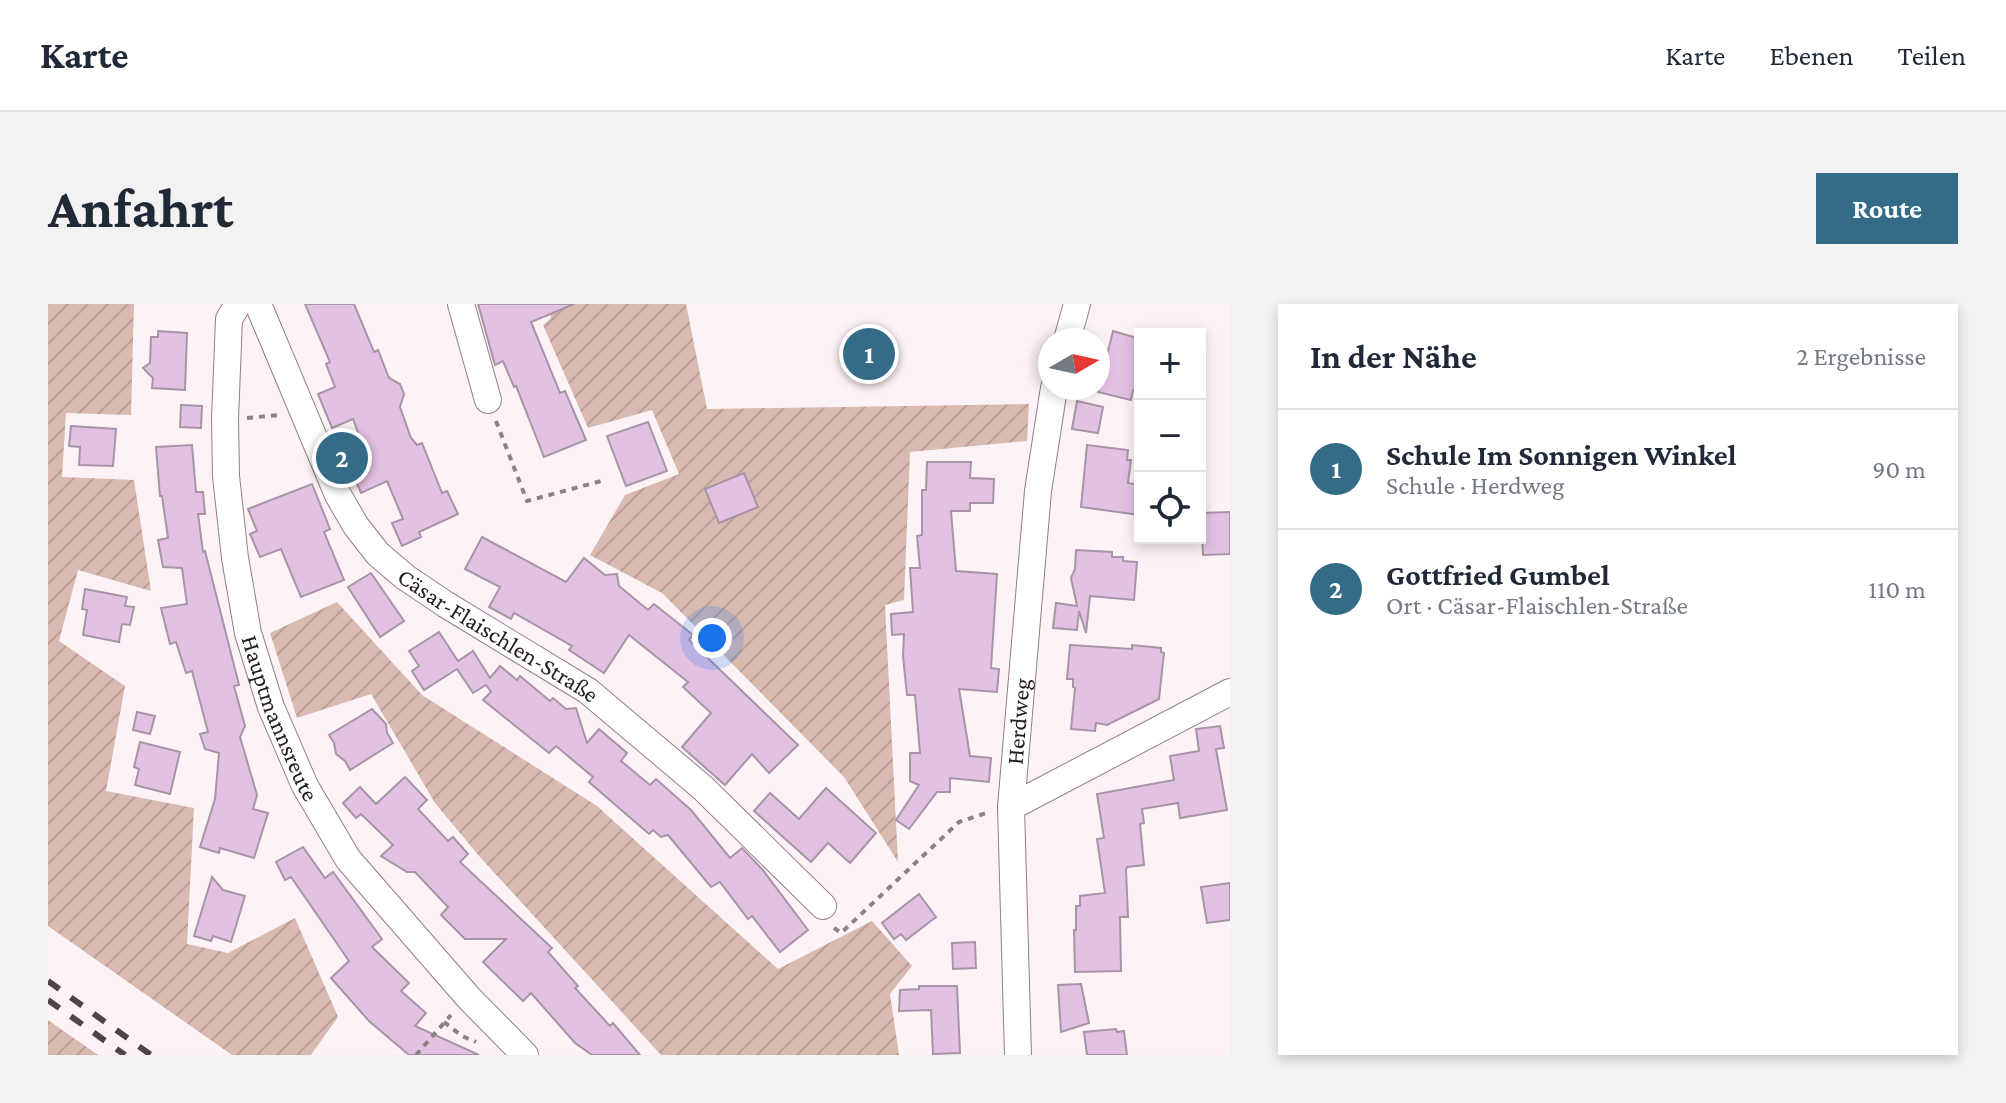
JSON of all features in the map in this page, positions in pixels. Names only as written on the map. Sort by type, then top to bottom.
[{"type":"street","name":"Hauptmannsreute","points":[[238,304],[229,319],[226,476],[235,558],[248,633],[271,707],[305,786],[348,859],[468,997],[525,1055]]},
{"type":"street","name":"Cäsar-Flaischlen-Straße","points":[[258,304],[338,495],[356,526],[378,554],[445,604],[588,691],[703,788],[827,916]]},
{"type":"street","points":[[461,304],[488,400]]},
{"type":"street","points":[[1070,328],[1077,304]]},
{"type":"street","name":"Herdweg","points":[[1018,1055],[1011,807],[1038,491],[1052,400]]},
{"type":"street","points":[[1011,807],[1230,692]]},
{"type":"path","points":[[488,400],[527,501],[605,480]]},
{"type":"path","points":[[225,419],[302,413]]},
{"type":"path","points":[[827,916],[841,933],[959,822],[982,813]]},
{"type":"path","points":[[416,1055],[444,1022]]},
{"type":"shaded area","points":[[48,304],[134,304],[131,415],[66,413],[62,477],[134,480],[151,591],[78,570],[59,641],[125,686],[106,791],[194,808],[187,944],[228,953],[295,918],[338,1017],[311,1055],[232,1055],[48,926]]},
{"type":"shaded area","points":[[550,304],[686,304],[707,409],[1029,404],[1027,441],[910,452],[904,600],[885,605],[898,862],[844,777],[662,593],[590,555],[625,495],[679,474],[652,410],[588,428],[543,325],[551,318]]},
{"type":"shaded area","points":[[337,602],[422,695],[597,806],[778,969],[872,921],[912,966],[890,994],[899,1055],[661,1055],[479,856],[435,803],[371,694],[297,718],[270,633]]},
{"type":"shaded area","points":[[48,1020],[98,1055],[48,1055]]},
{"type":"building","points":[[305,304],[354,304],[374,352],[378,350],[389,378],[400,384],[404,394],[400,407],[411,438],[417,445],[422,443],[442,493],[447,491],[458,514],[419,532],[421,537],[402,546],[392,523],[403,519],[387,481],[361,493],[352,472],[370,465],[353,419],[332,428],[318,394],[335,387],[326,364],[330,362]]},
{"type":"building","points":[[478,304],[574,304],[531,322],[560,393],[565,391],[586,440],[544,457],[503,361],[495,365]]},
{"type":"building","points":[[158,331],[187,333],[185,390],[152,388],[153,378],[143,368],[150,363],[151,337],[158,337]]},
{"type":"building","points":[[1113,331],[1134,337],[1134,390],[1131,400],[1110,395],[1110,343]]},
{"type":"building","points":[[1077,401],[1103,407],[1098,433],[1072,429]]},
{"type":"building","points":[[181,405],[202,406],[201,428],[180,427]]},
{"type":"building","points":[[648,422],[667,471],[626,486],[607,436]]},
{"type":"building","points":[[71,426],[116,429],[113,466],[79,465],[80,447],[69,446]]},
{"type":"building","points":[[192,445],[196,492],[203,492],[205,514],[198,514],[203,552],[239,685],[234,686],[245,726],[240,737],[257,795],[253,809],[268,813],[254,858],[220,848],[219,853],[200,847],[215,799],[219,753],[205,749],[200,734],[208,732],[192,671],[186,673],[176,642],[170,644],[161,608],[187,604],[182,568],[163,567],[158,540],[168,538],[160,496],[156,447]]},
{"type":"building","points":[[1087,445],[1128,450],[1127,460],[1131,460],[1128,483],[1134,484],[1134,514],[1081,507]]},
{"type":"building","points":[[927,462],[971,462],[970,478],[994,479],[993,503],[970,503],[970,511],[951,511],[956,571],[997,574],[991,668],[999,669],[997,692],[959,689],[970,756],[991,758],[989,782],[950,778],[950,792],[937,792],[909,829],[896,820],[919,785],[910,781],[910,753],[920,753],[915,695],[907,695],[904,634],[892,635],[891,614],[913,612],[910,568],[920,568],[917,536],[922,535],[922,490],[926,490]]},
{"type":"building","points":[[744,473],[758,507],[719,523],[705,489]]},
{"type":"building","points":[[312,484],[330,529],[324,532],[344,580],[301,597],[281,549],[260,557],[250,534],[257,531],[248,509]]},
{"type":"building","points":[[1230,512],[1230,554],[1203,555],[1206,513]]},
{"type":"building","points":[[482,537],[566,582],[584,558],[605,575],[617,574],[619,586],[648,610],[654,604],[693,635],[689,640],[798,745],[769,773],[752,754],[725,785],[682,747],[711,713],[683,687],[688,682],[629,635],[604,673],[569,650],[572,646],[514,613],[511,619],[489,607],[500,587],[465,569]]},
{"type":"building","points":[[1076,550],[1112,552],[1112,557],[1137,562],[1134,600],[1090,596],[1086,633],[1079,611],[1077,630],[1053,628],[1056,603],[1077,606],[1071,578]]},
{"type":"building","points":[[371,573],[404,621],[380,637],[348,587]]},
{"type":"building","points":[[85,589],[127,597],[125,606],[134,607],[130,625],[122,624],[119,642],[83,635],[87,610],[82,609]]},
{"type":"building","points":[[439,632],[458,661],[473,651],[490,678],[500,666],[517,680],[520,676],[550,701],[553,698],[566,709],[576,708],[587,743],[599,729],[627,753],[621,761],[650,785],[656,779],[691,810],[730,858],[742,848],[762,869],[808,930],[780,952],[752,916],[748,919],[720,882],[711,887],[668,835],[661,837],[653,830],[649,834],[589,782],[593,777],[556,746],[549,753],[483,700],[491,692],[486,685],[473,693],[457,669],[424,690],[412,671],[419,666],[409,651]]},
{"type":"building","points":[[1070,645],[1161,648],[1164,653],[1159,699],[1107,725],[1096,723],[1095,731],[1071,729],[1075,688],[1073,679],[1067,679]]},
{"type":"building","points":[[372,709],[386,724],[393,743],[350,770],[336,754],[329,735]]},
{"type":"building","points":[[137,712],[155,716],[150,734],[133,730]]},
{"type":"building","points":[[1220,726],[1224,748],[1216,749],[1227,810],[1180,818],[1178,803],[1142,809],[1144,823],[1140,824],[1144,865],[1127,867],[1126,870],[1128,917],[1120,917],[1121,971],[1075,972],[1076,906],[1080,906],[1080,896],[1105,893],[1097,839],[1104,838],[1097,794],[1174,780],[1170,756],[1199,751],[1196,729]]},
{"type":"building","points":[[140,742],[180,752],[170,794],[135,785],[139,769],[134,767]]},
{"type":"building","points":[[405,777],[427,800],[418,809],[448,841],[453,837],[468,854],[460,862],[552,948],[548,952],[578,986],[575,988],[610,1026],[613,1023],[640,1055],[592,1055],[575,1043],[531,993],[523,1001],[483,962],[506,939],[465,939],[441,915],[448,907],[415,872],[407,872],[381,856],[393,845],[361,814],[356,818],[343,803],[360,787],[376,804]]},
{"type":"building","points":[[826,788],[876,833],[850,863],[828,843],[811,862],[754,811],[770,793],[799,819]]},
{"type":"building","points":[[303,847],[325,878],[333,872],[382,939],[372,947],[409,983],[401,991],[426,1013],[415,1026],[479,1055],[409,1055],[369,1021],[331,978],[349,961],[291,877],[285,880],[276,862]]},
{"type":"building","points":[[212,877],[223,890],[245,896],[231,942],[213,936],[211,941],[194,936]]},
{"type":"building","points":[[1230,883],[1230,920],[1207,923],[1201,887]]},
{"type":"building","points":[[919,894],[936,917],[906,940],[901,934],[894,939],[882,923]]},
{"type":"building","points":[[975,942],[976,968],[953,969],[952,943]]},
{"type":"building","points":[[1081,984],[1089,1023],[1061,1032],[1058,985]]},
{"type":"building","points":[[919,986],[957,986],[960,1053],[933,1054],[931,1010],[899,1011],[900,990],[919,989]]},
{"type":"building","points":[[1116,1029],[1117,1032],[1124,1031],[1127,1055],[1087,1055],[1084,1032]]},
{"type":"railway","points":[[48,981],[151,1055]]},
{"type":"railway","points":[[48,1000],[125,1055]]},
{"type":"place","name":"Schule Im Sonnigen Winkel","points":[[869,354]]},
{"type":"place","name":"Gottfried Gumbel","points":[[342,458]]}]
